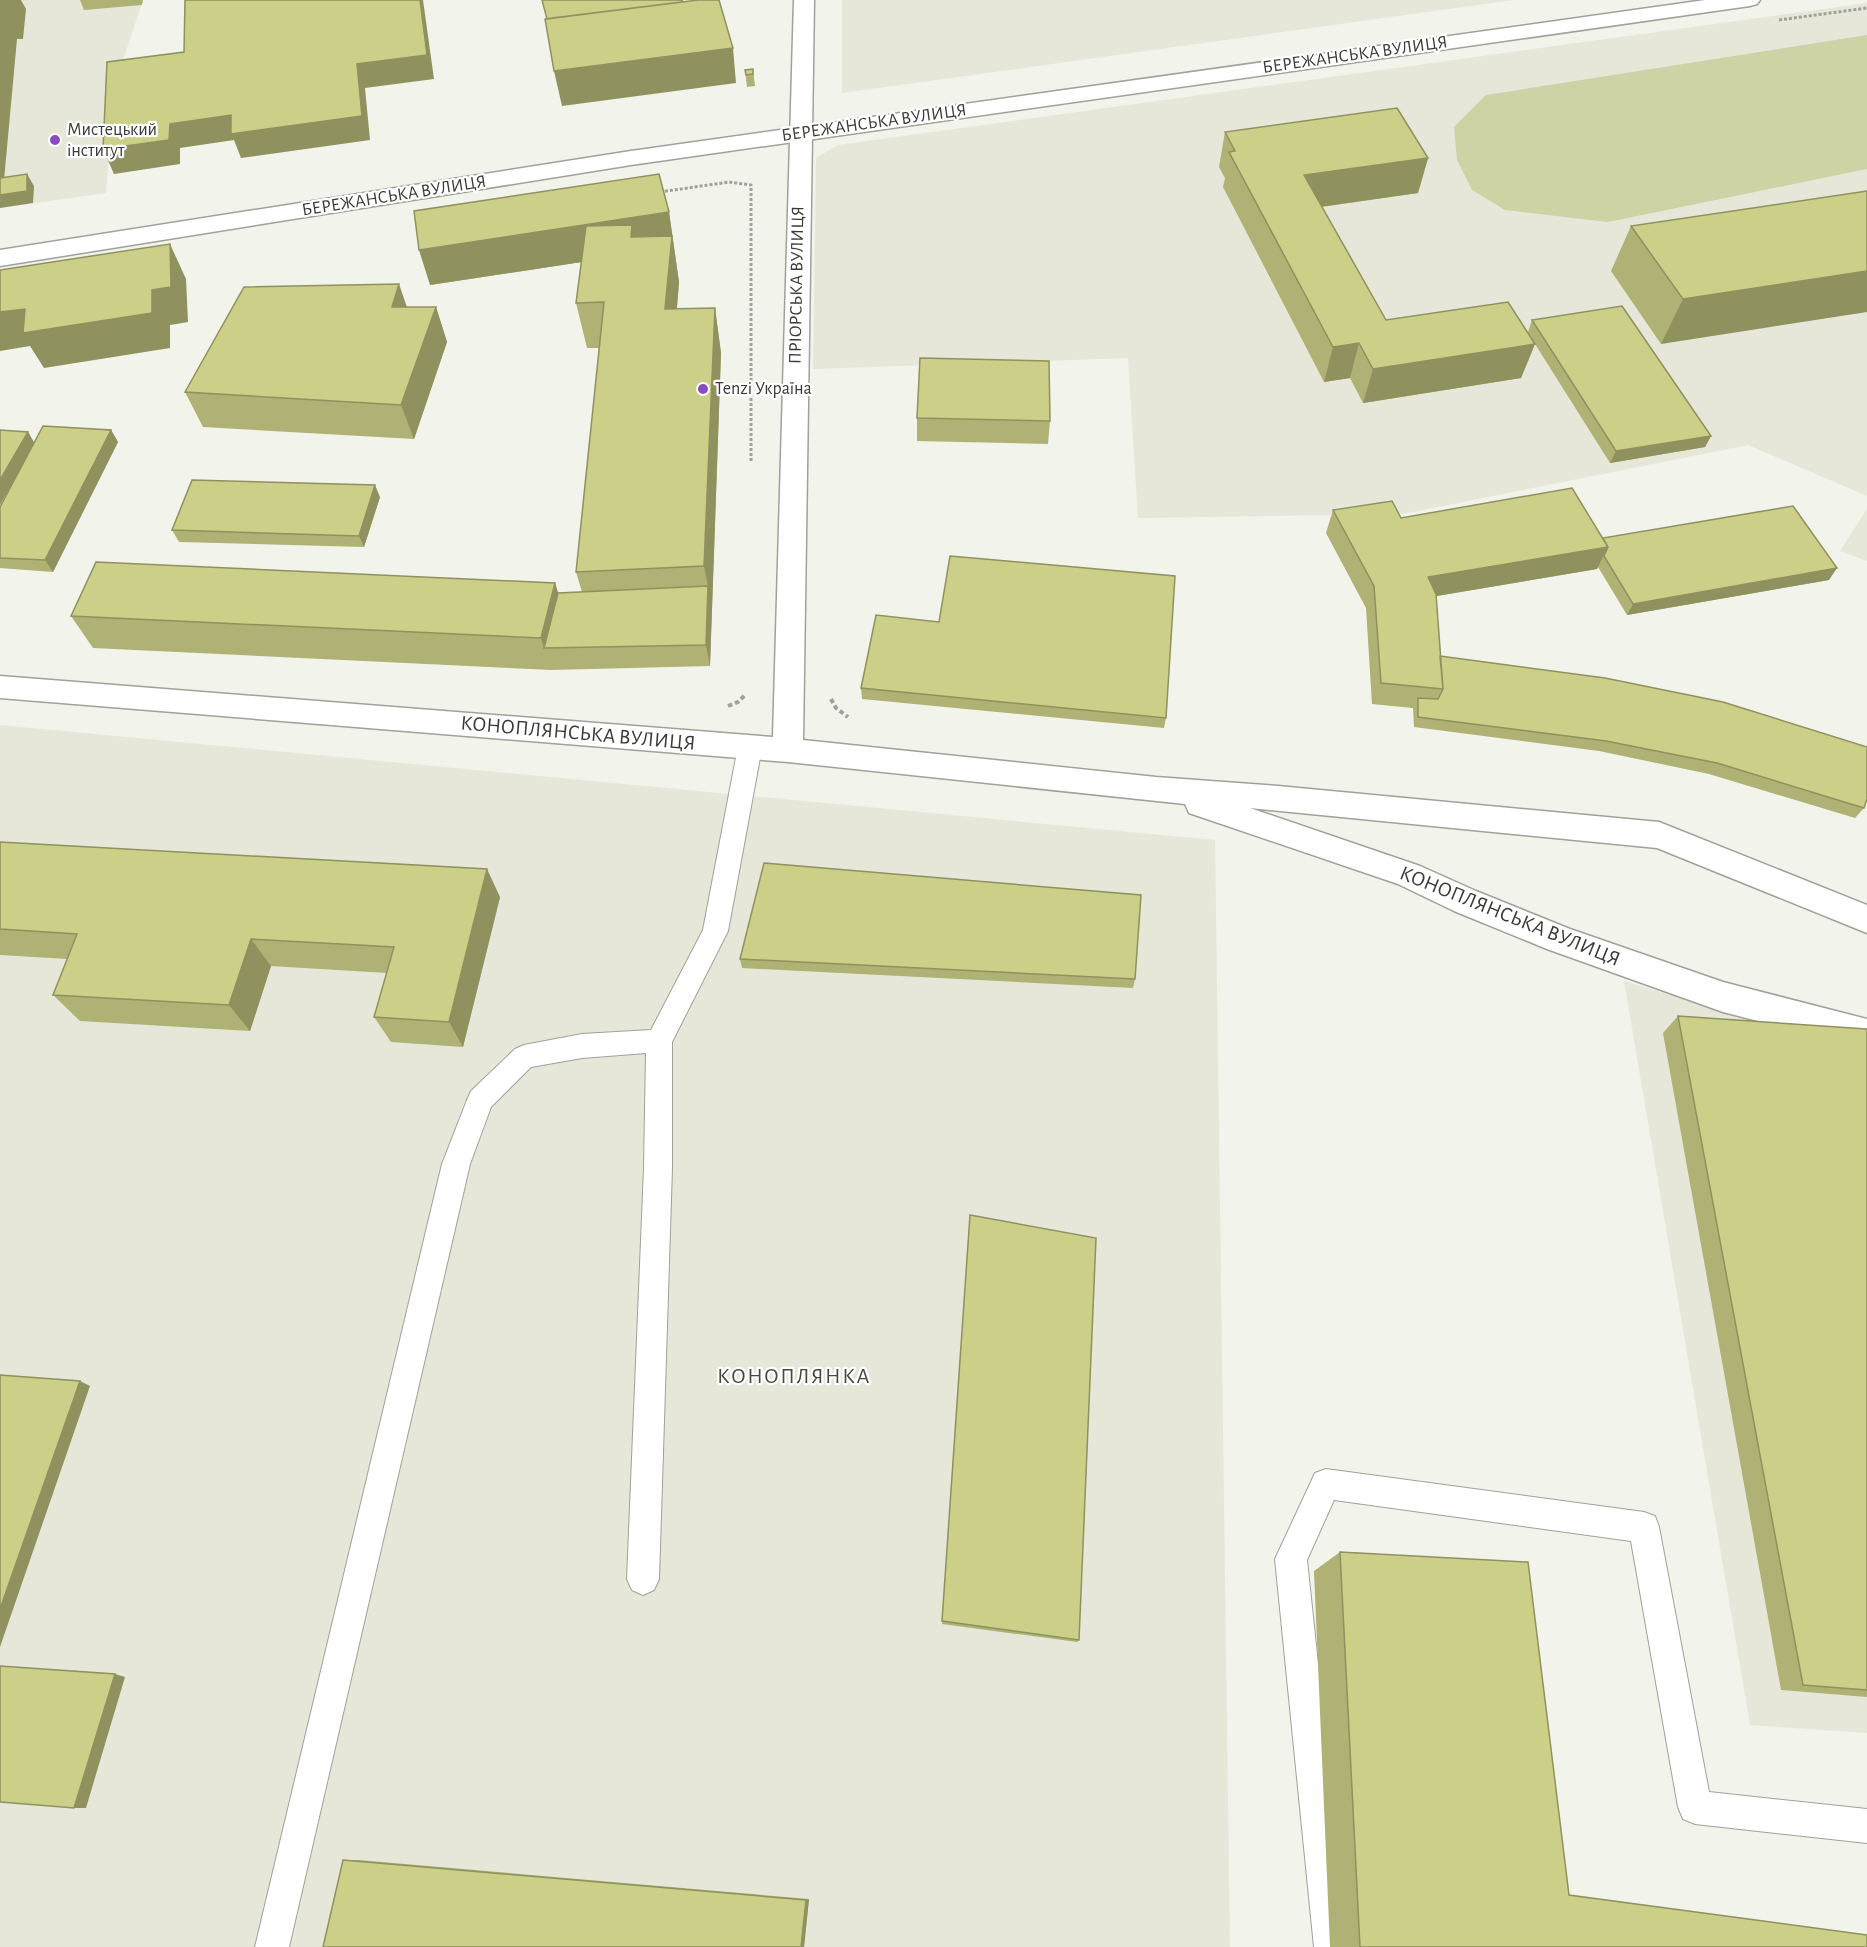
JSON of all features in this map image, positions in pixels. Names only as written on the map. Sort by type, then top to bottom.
[{"type":"street","name":"ПРІОРСЬКА ВУЛИЦЯ","points":[[788,750],[800,177],[803,133],[804,0]]},
{"type":"street","name":"БЕРЕЖАНСЬКА ВУЛИЦЯ","points":[[0,258],[803,133],[1750,0]]},
{"type":"street","name":"КОНОПЛЯНСЬКА ВУЛИЦЯ","points":[[0,687],[788,750],[1155,789],[1278,798],[1659,835],[1867,919]]},
{"type":"street","name":"КОНОПЛЯНСЬКА ВУЛИЦЯ","points":[[1155,789],[1409,875],[1464,901],[1559,939],[1723,997],[1867,1034]]},
{"type":"lane","points":[[643,1579],[658,1168],[659,1041],[715,931],[750,747]]},
{"type":"lane","points":[[272,1947],[456,1164],[480,1100],[524,1057],[582,1046],[659,1041]]},
{"type":"lane","points":[[1331,1947],[1291,1559],[1326,1484],[1644,1527],[1695,1807],[1867,1826]]},
{"type":"path","points":[[1772,21],[1867,8]]},
{"type":"path","points":[[658,192],[729,182],[751,184],[751,466]]},
{"type":"path","points":[[831,697],[836,708],[853,720]]},
{"type":"shaded area","name":"Мистецький інститут","points":[[0,0],[143,0],[114,87],[106,193],[0,208]]},
{"type":"shaded area","points":[[842,0],[1514,0],[842,93]]},
{"type":"shaded area","points":[[1867,3],[1867,496],[1748,445],[1403,514],[1138,518],[1128,358],[813,369],[816,158],[838,145]]},
{"type":"shaded area","points":[[1867,509],[1867,561],[1840,551]]},
{"type":"shaded area","points":[[0,725],[1215,840],[1230,1947],[0,1947]]},
{"type":"shaded area","points":[[1624,981],[1867,1054],[1867,1733],[1750,1725]]},
{"type":"green space","points":[[1867,35],[1867,169],[1608,222],[1505,210],[1472,190],[1457,160],[1454,127],[1486,95]]},
{"type":"building","points":[[185,0],[420,0],[427,55],[357,64],[362,116],[231,134],[231,115],[170,124],[169,140],[103,149],[107,62],[184,52]]},
{"type":"building","points":[[542,0],[682,0],[683,2],[547,19]]},
{"type":"building","points":[[698,0],[719,0],[733,48],[554,71],[545,19]]},
{"type":"building","points":[[753,69],[753,74],[746,75],[745,70]]},
{"type":"building","points":[[1397,108],[1428,158],[1304,175],[1386,320],[1508,302],[1535,344],[1373,369],[1359,343],[1333,347],[1229,152],[1235,151],[1225,132]]},
{"type":"building","points":[[27,174],[27,191],[0,195],[0,178]]},
{"type":"building","points":[[659,174],[669,212],[419,250],[414,211]]},
{"type":"building","points":[[1867,191],[1867,271],[1683,299],[1631,226]]},
{"type":"building","points":[[632,225],[631,237],[672,236],[665,309],[715,308],[704,566],[576,572],[604,302],[576,303],[586,226]]},
{"type":"building","points":[[170,244],[171,287],[152,290],[152,313],[23,333],[25,309],[0,312],[0,270]]},
{"type":"building","points":[[399,284],[392,307],[436,307],[401,405],[185,392],[244,287]]},
{"type":"building","points":[[1622,306],[1711,436],[1616,451],[1532,320]]},
{"type":"building","points":[[920,358],[1049,361],[1050,421],[917,418]]},
{"type":"building","points":[[43,426],[111,430],[45,560],[0,558],[0,507]]},
{"type":"building","points":[[0,430],[28,432],[0,480]]},
{"type":"building","points":[[192,480],[375,485],[359,536],[172,530]]},
{"type":"building","points":[[1572,488],[1608,547],[1428,577],[1436,594],[1443,689],[1381,683],[1374,586],[1333,510],[1392,501],[1401,518]]},
{"type":"building","points":[[1793,506],[1837,568],[1633,604],[1604,556],[1608,547],[1603,538]]},
{"type":"building","points":[[950,556],[1175,576],[1166,718],[861,688],[876,615],[939,622]]},
{"type":"building","points":[[96,562],[555,583],[541,638],[71,616]]},
{"type":"building","points":[[708,586],[706,645],[544,648],[558,593]]},
{"type":"building","points":[[1440,656],[1605,678],[1723,702],[1867,747],[1867,799],[1864,808],[1717,763],[1606,741],[1418,717],[1418,698],[1438,699],[1443,689]]},
{"type":"building","points":[[0,842],[487,869],[449,1022],[374,1017],[394,947],[251,939],[229,1005],[53,995],[77,934],[0,929]]},
{"type":"building","points":[[764,863],[1141,895],[1135,979],[740,959]]},
{"type":"building","points":[[1678,1016],[1867,1029],[1867,1690],[1803,1685]]},
{"type":"building","points":[[970,1215],[1096,1238],[1079,1640],[942,1621]]},
{"type":"building","points":[[0,1375],[80,1381],[0,1609]]},
{"type":"building","points":[[1340,1552],[1528,1562],[1569,1895],[1867,1935],[1867,1947],[1360,1947]]},
{"type":"building","points":[[0,1666],[115,1674],[74,1808],[0,1802]]},
{"type":"building","points":[[343,1860],[806,1900],[801,1947],[323,1947]]},
{"type":"place","name":"Мистецький інститут","points":[[55,140]]},
{"type":"place","name":"Tenzi Україна","points":[[703,389]]},
{"type":"district","name":"КОНОПЛЯНКА","points":[[794,1376]]}]
